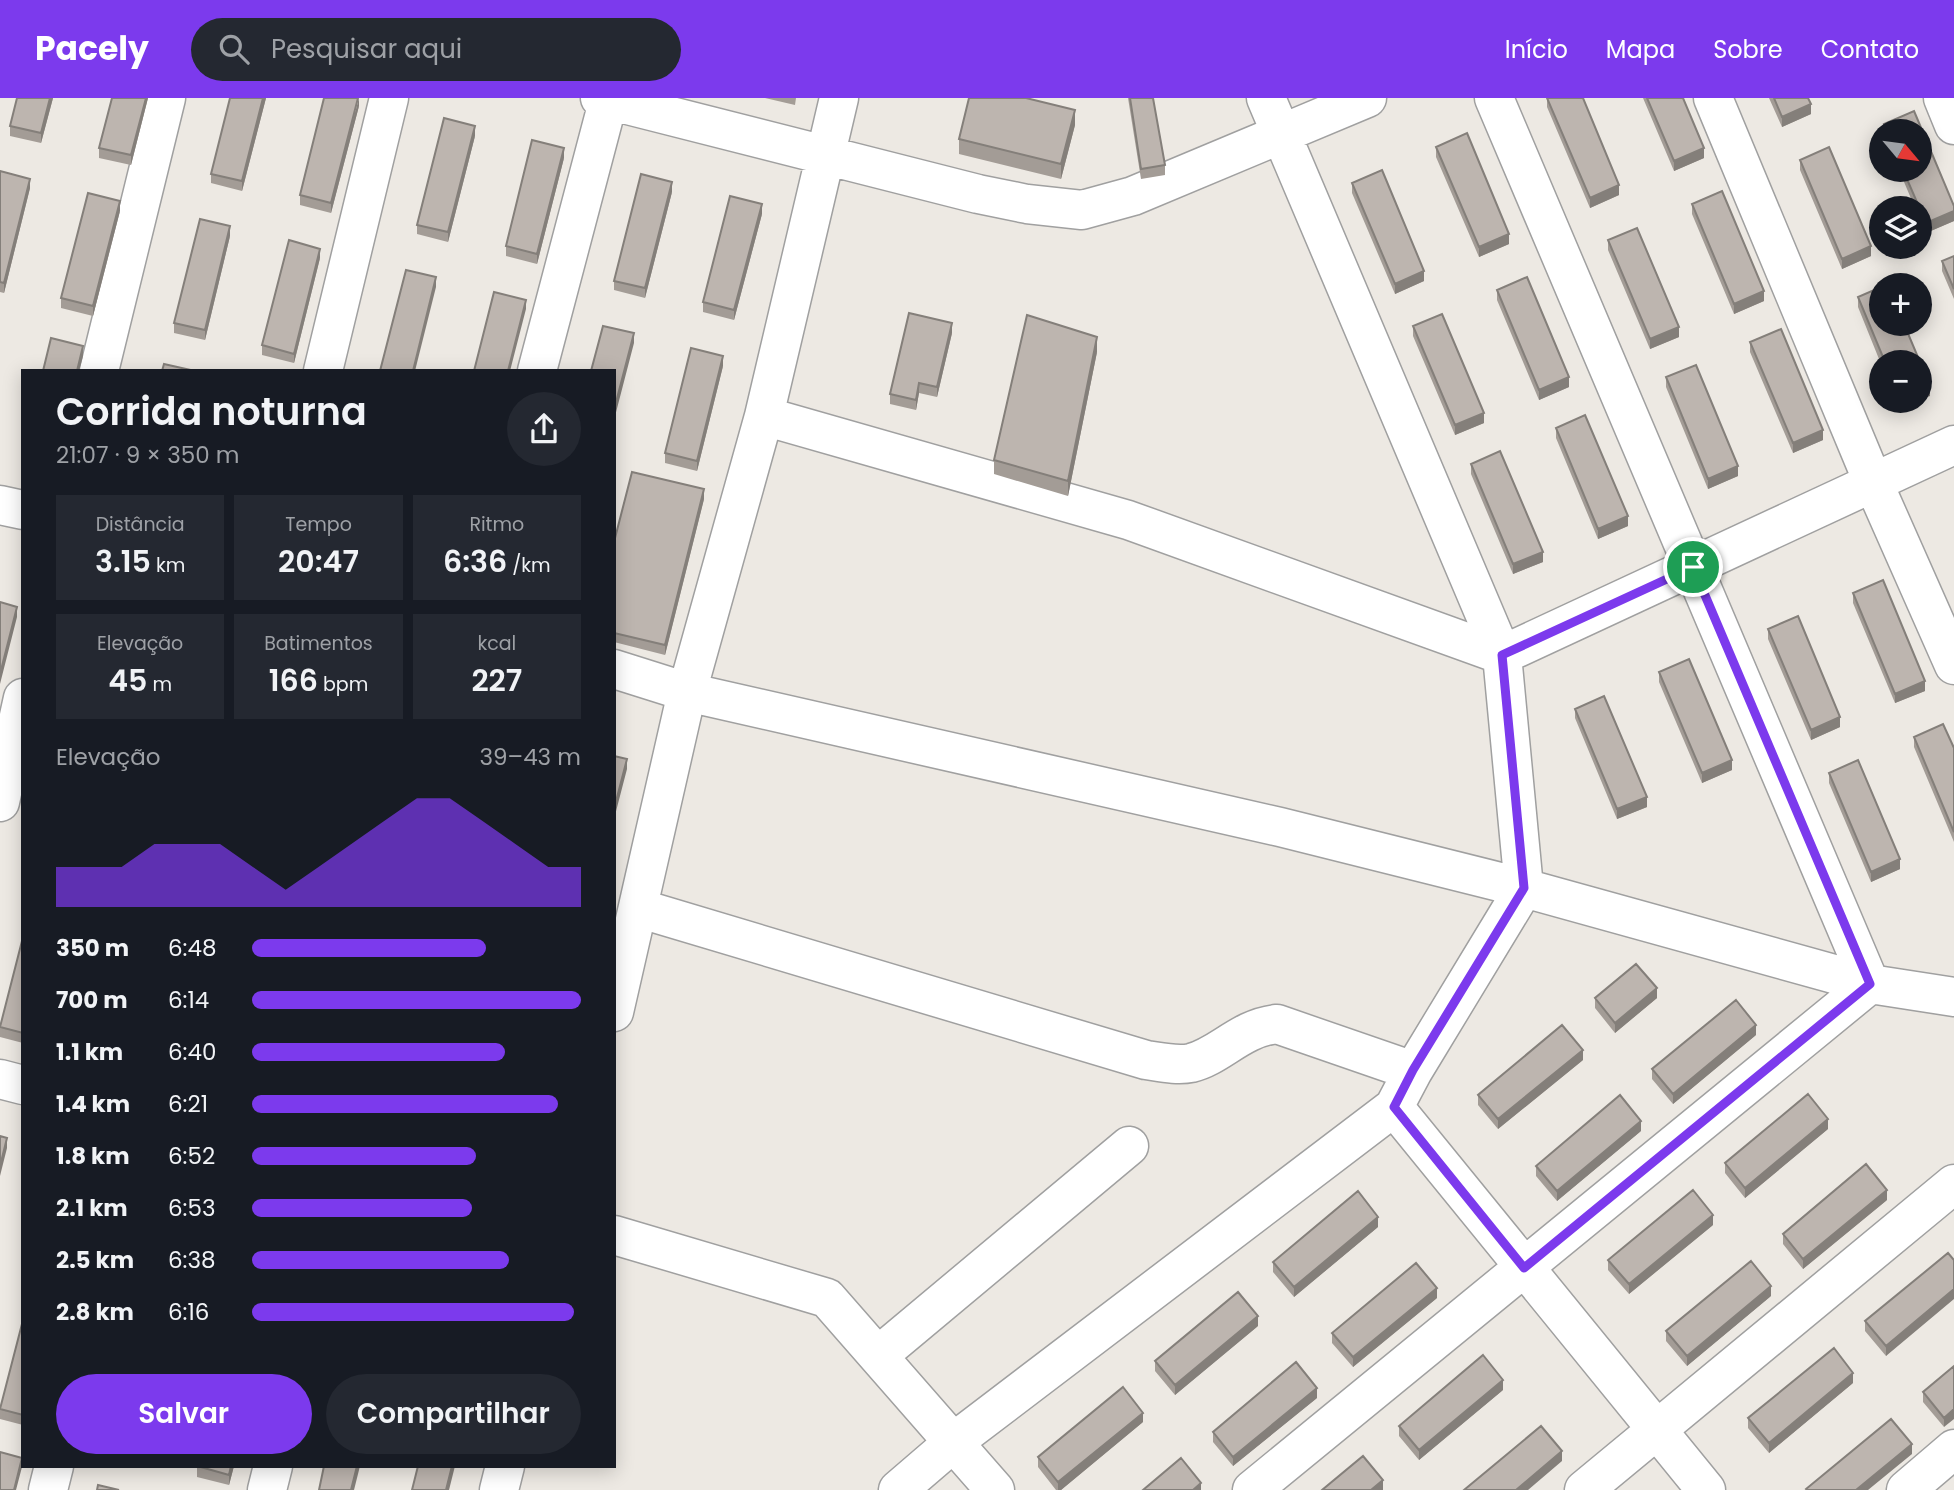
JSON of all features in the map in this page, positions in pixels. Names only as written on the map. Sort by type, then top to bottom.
[{"type":"street","points":[[99,369],[166,98]]},
{"type":"street","points":[[323,369],[389,98]]},
{"type":"street","points":[[616,1003],[687,692],[764,416],[839,98]]},
{"type":"street","points":[[898,1490],[955,1441],[1394,1107],[1413,1070],[1524,888],[1502,655],[1266,98]]},
{"type":"street","points":[[538,369],[606,99],[978,194],[1027,204],[1082,210],[1133,196],[1367,98]]},
{"type":"street","points":[[1494,98],[1870,984]]},
{"type":"street","points":[[1713,98],[1873,482],[1954,665]]},
{"type":"street","points":[[1943,98],[1954,125]]},
{"type":"street","points":[[764,416],[1128,520],[1502,655],[1954,445]]},
{"type":"street","points":[[0,505],[21,510]]},
{"type":"street","points":[[616,670],[687,692],[1280,827],[1524,888],[1870,984],[1953,997]]},
{"type":"street","points":[[0,802],[21,707]]},
{"type":"street","points":[[638,908],[1146,1060],[1192,1063],[1262,1025],[1277,1024],[1413,1070]]},
{"type":"street","points":[[1252,1490],[1870,984]]},
{"type":"street","points":[[0,1079],[21,1084]]},
{"type":"street","points":[[1394,1107],[1706,1490]]},
{"type":"street","points":[[879,1355],[1129,1146]]},
{"type":"street","points":[[1584,1490],[1954,1184]]},
{"type":"street","points":[[616,1236],[827,1298],[955,1441],[995,1490]]},
{"type":"street","points":[[1906,1490],[1954,1449]]},
{"type":"street","points":[[48,1490],[54,1468]]},
{"type":"street","points":[[267,1490],[272,1468]]},
{"type":"street","points":[[499,1490],[504,1468]]},
{"type":"building","points":[[17,98],[50,98],[41,133],[10,126]]},
{"type":"building","points":[[112,98],[146,98],[131,155],[99,148]]},
{"type":"building","points":[[230,98],[263,98],[242,181],[211,174]]},
{"type":"building","points":[[324,98],[358,98],[331,203],[300,195]]},
{"type":"building","points":[[969,98],[1026,98],[1075,110],[1061,164],[959,139]]},
{"type":"building","points":[[1130,98],[1153,98],[1165,165],[1141,169]]},
{"type":"building","points":[[1547,98],[1583,98],[1619,185],[1590,198]]},
{"type":"building","points":[[1647,98],[1683,98],[1704,148],[1674,161]]},
{"type":"building","points":[[1774,98],[1808,98],[1811,104],[1782,117]]},
{"type":"building","points":[[1914,111],[1917,119],[1896,119]]},
{"type":"building","points":[[444,118],[475,126],[448,232],[417,225]]},
{"type":"building","points":[[1467,133],[1509,234],[1479,247],[1436,147]]},
{"type":"building","points":[[532,140],[564,148],[537,254],[506,246]]},
{"type":"building","points":[[1829,147],[1869,247],[1842,259],[1800,160]]},
{"type":"building","points":[[1932,154],[1954,211],[1932,220],[1932,196],[1914,196],[1908,182],[1932,182]]},
{"type":"building","points":[[1382,170],[1424,271],[1395,284],[1352,183]]},
{"type":"building","points":[[0,171],[30,179],[4,283],[0,282]]},
{"type":"building","points":[[641,174],[672,182],[645,288],[614,281]]},
{"type":"building","points":[[1722,191],[1764,291],[1734,304],[1692,204]]},
{"type":"building","points":[[88,193],[120,201],[93,306],[61,298]]},
{"type":"building","points":[[730,196],[762,204],[734,310],[703,302]]},
{"type":"building","points":[[200,219],[230,226],[205,330],[174,323]]},
{"type":"building","points":[[1637,228],[1679,327],[1650,339],[1608,240]]},
{"type":"building","points":[[289,240],[320,249],[294,354],[262,345]]},
{"type":"building","points":[[1954,256],[1954,289],[1942,261]]},
{"type":"building","points":[[406,270],[436,277],[413,369],[381,369]]},
{"type":"building","points":[[1527,277],[1569,377],[1539,390],[1497,290]]},
{"type":"building","points":[[494,292],[526,300],[509,369],[475,369]]},
{"type":"building","points":[[1869,292],[1869,323],[1858,297]]},
{"type":"building","points":[[909,313],[952,323],[937,387],[919,383],[916,400],[890,394]]},
{"type":"building","points":[[1442,314],[1484,413],[1455,425],[1413,326]]},
{"type":"building","points":[[1027,315],[1097,337],[1068,481],[994,460]]},
{"type":"building","points":[[603,326],[634,333],[616,402],[616,369],[592,369]]},
{"type":"building","points":[[1781,329],[1823,430],[1793,443],[1750,342]]},
{"type":"building","points":[[1874,336],[1909,336],[1915,350],[1880,350]]},
{"type":"building","points":[[51,338],[83,346],[77,369],[43,369]]},
{"type":"building","points":[[691,348],[723,356],[697,461],[665,453]]},
{"type":"building","points":[[164,364],[186,369],[163,369]]},
{"type":"building","points":[[1696,365],[1738,466],[1708,479],[1666,377]]},
{"type":"building","points":[[1585,415],[1628,516],[1598,529],[1556,428]]},
{"type":"building","points":[[1500,451],[1543,552],[1513,564],[1471,464]]},
{"type":"building","points":[[632,472],[704,489],[665,645],[616,633],[616,534]]},
{"type":"building","points":[[1883,580],[1925,681],[1895,694],[1853,593]]},
{"type":"building","points":[[0,602],[17,607],[0,674]]},
{"type":"building","points":[[1798,616],[1840,717],[1811,730],[1768,629]]},
{"type":"building","points":[[1689,659],[1732,760],[1702,773],[1659,672]]},
{"type":"building","points":[[1604,696],[1647,797],[1617,809],[1575,709]]},
{"type":"building","points":[[1943,724],[1954,748],[1954,832],[1914,737]]},
{"type":"building","points":[[616,756],[627,759],[616,801]]},
{"type":"building","points":[[1858,760],[1900,859],[1871,872],[1829,773]]},
{"type":"building","points":[[21,945],[21,1032],[0,1027]]},
{"type":"building","points":[[1636,964],[1657,988],[1615,1023],[1595,998]]},
{"type":"building","points":[[1736,1000],[1756,1025],[1673,1094],[1652,1069]]},
{"type":"building","points":[[1562,1025],[1583,1050],[1498,1119],[1478,1095]]},
{"type":"building","points":[[1808,1094],[1828,1119],[1745,1188],[1725,1163]]},
{"type":"building","points":[[1620,1095],[1641,1121],[1557,1191],[1536,1166]]},
{"type":"building","points":[[0,1136],[7,1138],[0,1166]]},
{"type":"building","points":[[1866,1164],[1887,1190],[1803,1259],[1783,1234]]},
{"type":"building","points":[[1693,1190],[1713,1215],[1629,1284],[1608,1260]]},
{"type":"building","points":[[1358,1191],[1378,1217],[1294,1287],[1273,1262]]},
{"type":"building","points":[[1948,1253],[1954,1260],[1954,1289],[1886,1346],[1865,1321]]},
{"type":"building","points":[[1751,1261],[1771,1286],[1687,1356],[1666,1331]]},
{"type":"building","points":[[1416,1263],[1437,1288],[1353,1357],[1332,1333]]},
{"type":"building","points":[[1238,1292],[1258,1316],[1175,1385],[1155,1361]]},
{"type":"building","points":[[21,1328],[21,1414],[0,1409]]},
{"type":"building","points":[[1834,1348],[1853,1373],[1769,1443],[1748,1418]]},
{"type":"building","points":[[1483,1355],[1503,1380],[1419,1450],[1399,1426]]},
{"type":"building","points":[[1296,1362],[1317,1388],[1233,1457],[1213,1432]]},
{"type":"building","points":[[1954,1366],[1954,1409],[1944,1418],[1923,1392]]},
{"type":"building","points":[[1123,1387],[1143,1413],[1058,1482],[1038,1457]]},
{"type":"building","points":[[1891,1419],[1912,1444],[1856,1490],[1806,1489]]},
{"type":"building","points":[[1541,1426],[1562,1451],[1516,1490],[1464,1490]]},
{"type":"building","points":[[0,1452],[21,1458],[14,1490],[0,1490]]},
{"type":"building","points":[[1363,1456],[1383,1480],[1371,1490],[1322,1490]]},
{"type":"building","points":[[1181,1458],[1201,1483],[1193,1490],[1143,1490]]},
{"type":"building","points":[[204,1468],[231,1468],[229,1475]]},
{"type":"building","points":[[324,1468],[356,1468],[351,1490],[319,1490]]},
{"type":"building","points":[[418,1468],[452,1468],[446,1490],[412,1490]]},
{"type":"building","points":[[98,1485],[119,1490],[97,1490]]},
{"type":"route","points":[[1693,567],[1870,984],[1524,1268],[1394,1107],[1413,1070],[1524,888],[1502,655],[1693,567]]}]
